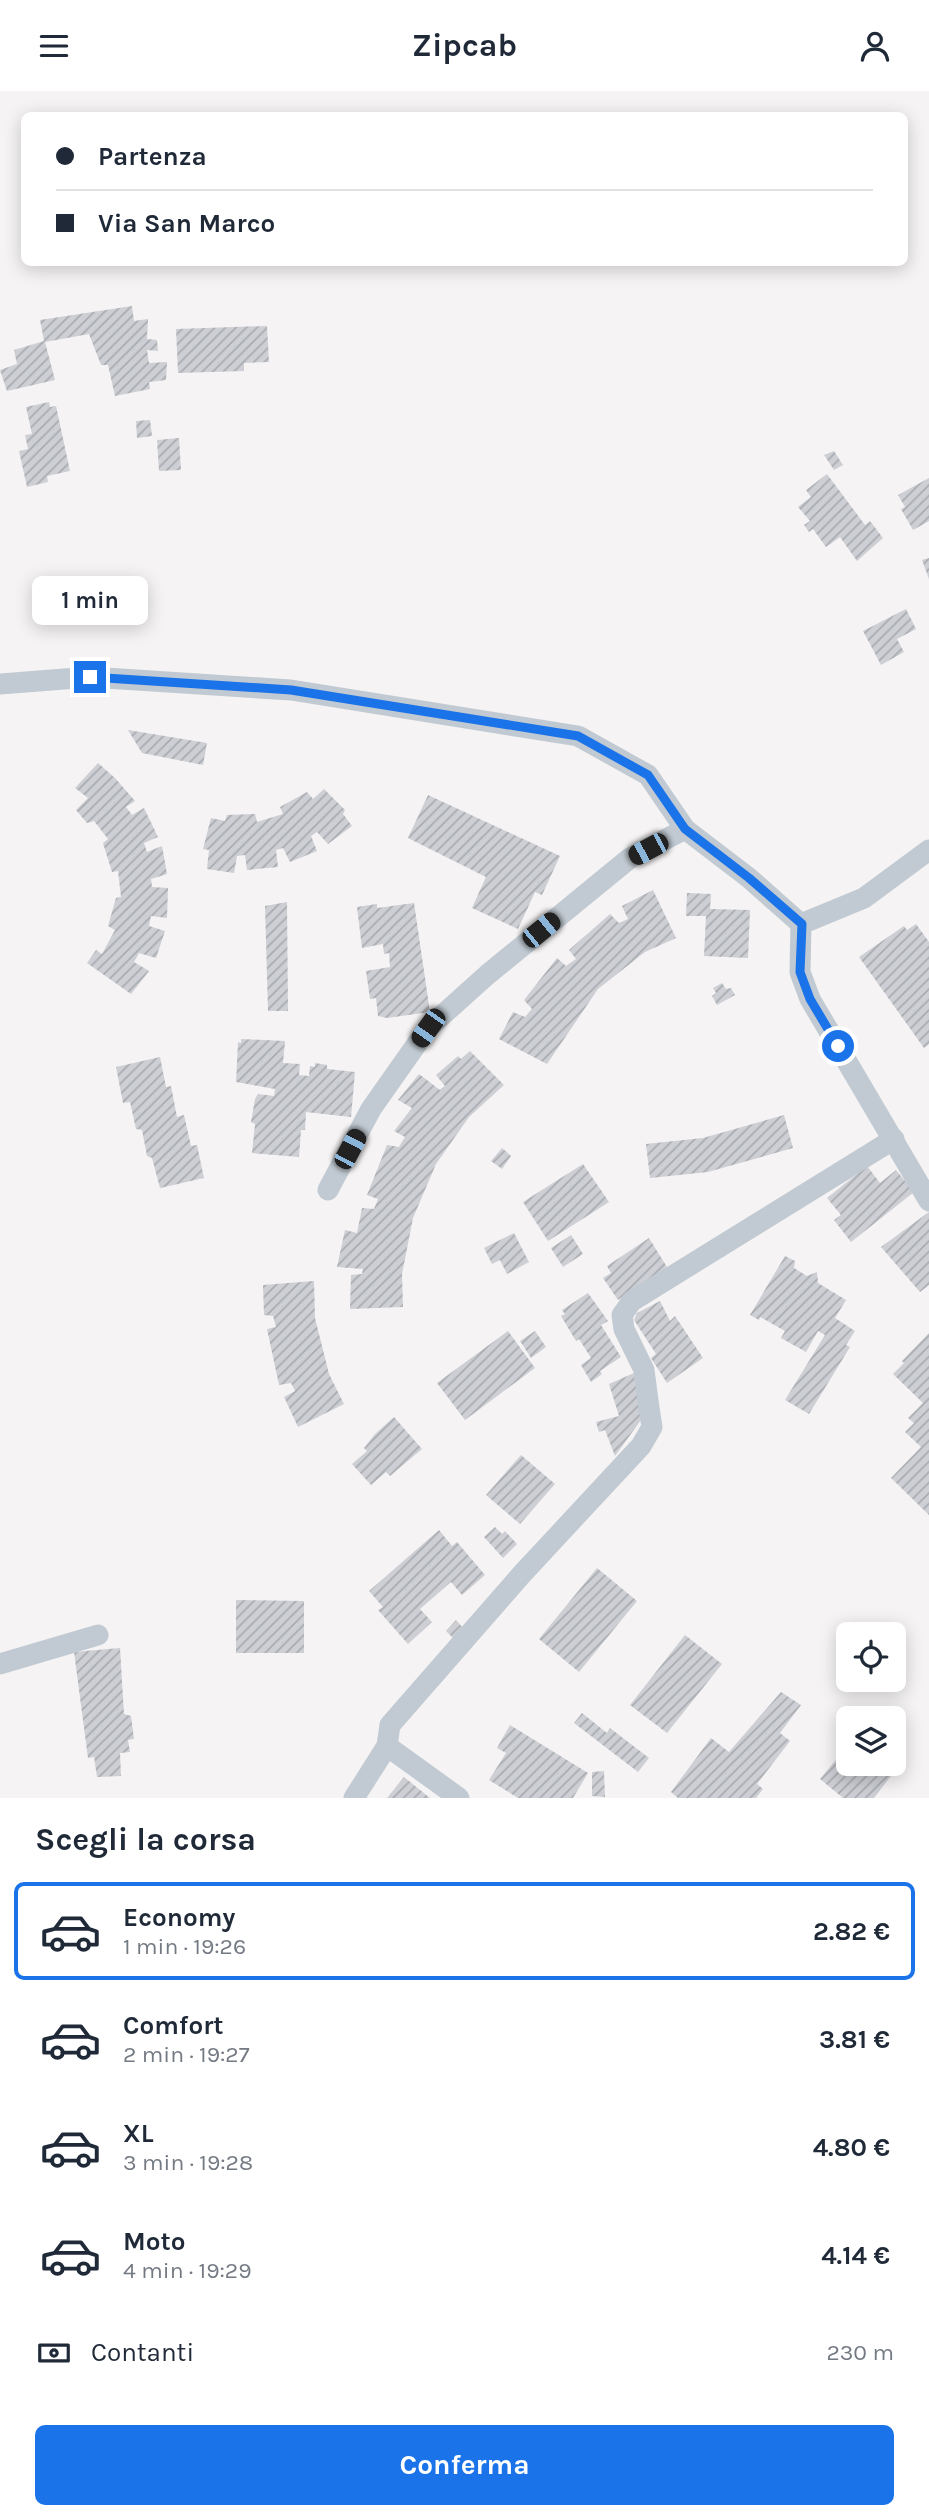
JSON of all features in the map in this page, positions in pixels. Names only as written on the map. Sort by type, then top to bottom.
[{"type":"street","points":[[0,684],[90,677],[291,690],[578,736],[648,775],[685,829],[749,878],[802,924]]},
{"type":"street","points":[[328,1190],[371,1109],[428,1028],[487,975],[630,859],[685,829]]},
{"type":"street","points":[[802,924],[864,898],[929,850]]},
{"type":"street","points":[[802,924],[800,972],[810,999],[929,1201]]},
{"type":"street","points":[[354,1798],[387,1746],[390,1725],[522,1574],[641,1446],[652,1427],[644,1370],[624,1329],[622,1315],[632,1301],[894,1139]]},
{"type":"street","points":[[0,1664],[98,1635]]},
{"type":"street","points":[[387,1746],[459,1798]]},
{"type":"building","points":[[132,306],[134,321],[148,319],[147,339],[157,340],[158,351],[147,350],[149,363],[167,362],[166,380],[149,382],[150,389],[115,396],[108,365],[101,365],[89,334],[45,342],[55,380],[7,391],[0,370],[17,364],[14,350],[44,341],[40,320]]},
{"type":"building","points":[[267,326],[269,362],[244,363],[244,371],[178,373],[176,329]]},
{"type":"building","points":[[49,402],[50,407],[56,406],[70,471],[47,476],[48,482],[27,487],[19,451],[28,449],[25,435],[32,434],[26,407]]},
{"type":"building","points":[[150,420],[152,436],[137,438],[136,421]]},
{"type":"building","points":[[179,438],[181,470],[159,471],[157,440]]},
{"type":"building","points":[[834,451],[843,465],[834,470],[824,455]]},
{"type":"building","points":[[827,474],[865,525],[870,521],[883,538],[857,561],[840,537],[826,547],[813,529],[809,532],[804,525],[810,521],[798,507],[811,497],[806,490]]},
{"type":"building","points":[[929,478],[929,521],[913,530],[901,509],[905,507],[898,495]]},
{"type":"building","points":[[929,558],[929,579],[922,560]]},
{"type":"building","points":[[906,609],[916,629],[897,639],[904,652],[881,665],[863,631]]},
{"type":"building","points":[[128,730],[207,743],[203,765],[142,753]]},
{"type":"building","points":[[98,763],[135,801],[126,807],[132,815],[144,808],[158,837],[144,843],[147,852],[162,846],[167,874],[151,879],[152,887],[168,888],[167,918],[151,916],[149,926],[165,931],[156,958],[139,953],[134,962],[149,971],[131,994],[87,963],[96,950],[102,954],[115,930],[108,926],[116,898],[121,897],[118,871],[112,872],[103,843],[108,839],[94,821],[87,823],[76,810],[88,798],[75,788]]},
{"type":"building","points":[[324,789],[345,810],[343,814],[352,826],[328,844],[317,832],[311,836],[317,851],[290,862],[283,848],[276,850],[278,867],[247,870],[245,855],[237,856],[234,873],[207,869],[209,850],[203,849],[211,818],[225,821],[227,815],[255,814],[257,822],[283,814],[280,807],[307,792],[313,799]]},
{"type":"building","points":[[428,795],[560,856],[542,895],[535,892],[518,929],[472,908],[486,877],[408,838]]},
{"type":"building","points":[[653,890],[676,938],[645,952],[598,989],[547,1064],[499,1039],[513,1012],[525,1017],[532,1009],[524,1000],[557,958],[566,966],[576,959],[569,950],[610,914],[619,923],[628,919],[622,906]]},
{"type":"building","points":[[687,893],[711,894],[710,909],[750,910],[748,958],[704,956],[706,916],[686,916]]},
{"type":"building","points":[[287,902],[288,1011],[268,1011],[265,906]]},
{"type":"building","points":[[414,903],[430,1012],[387,1018],[378,1016],[376,998],[370,999],[366,971],[390,967],[389,953],[384,954],[383,944],[362,948],[357,907],[377,904],[377,908]]},
{"type":"building","points":[[916,924],[929,942],[929,1044],[924,1048],[859,957],[904,926],[907,930]]},
{"type":"building","points":[[722,983],[726,989],[731,988],[735,995],[717,1005],[712,996],[716,993],[713,988]]},
{"type":"building","points":[[241,1039],[285,1041],[283,1063],[300,1064],[299,1075],[309,1076],[310,1066],[315,1067],[315,1063],[327,1065],[327,1069],[355,1072],[351,1117],[306,1112],[305,1130],[301,1130],[299,1157],[252,1153],[255,1124],[251,1122],[255,1099],[258,1094],[274,1096],[275,1089],[236,1082],[238,1042],[241,1043]]},
{"type":"building","points":[[470,1051],[504,1085],[469,1117],[436,1164],[413,1218],[402,1274],[403,1307],[350,1309],[351,1275],[362,1274],[363,1269],[337,1267],[345,1230],[357,1233],[362,1208],[374,1209],[378,1199],[367,1195],[387,1145],[399,1147],[405,1137],[394,1131],[412,1108],[398,1100],[419,1074],[440,1090],[445,1086],[436,1075],[458,1056],[461,1059]]},
{"type":"building","points":[[160,1057],[166,1087],[171,1086],[177,1117],[184,1115],[191,1146],[197,1145],[204,1178],[160,1188],[152,1158],[147,1156],[142,1130],[136,1129],[130,1102],[123,1103],[116,1067]]},
{"type":"building","points":[[784,1115],[793,1148],[708,1172],[650,1178],[646,1144],[703,1138]]},
{"type":"building","points":[[502,1148],[511,1156],[502,1169],[491,1161]]},
{"type":"building","points":[[583,1164],[609,1202],[548,1241],[523,1202]]},
{"type":"building","points":[[867,1166],[880,1183],[896,1170],[914,1192],[851,1242],[834,1220],[841,1215],[827,1198]]},
{"type":"building","points":[[929,1212],[929,1285],[920,1292],[881,1247]]},
{"type":"building","points":[[514,1233],[529,1262],[507,1274],[500,1260],[492,1264],[484,1248]]},
{"type":"building","points":[[571,1235],[583,1254],[563,1267],[551,1248]]},
{"type":"building","points":[[649,1238],[667,1267],[618,1300],[603,1278],[611,1273],[607,1266]]},
{"type":"building","points":[[785,1256],[795,1261],[794,1268],[807,1276],[817,1272],[818,1283],[846,1300],[835,1318],[855,1331],[846,1345],[850,1347],[809,1414],[785,1400],[825,1335],[818,1331],[806,1352],[781,1338],[785,1331],[760,1317],[759,1320],[750,1315]]},
{"type":"building","points":[[314,1281],[315,1318],[329,1374],[344,1404],[298,1427],[284,1397],[295,1391],[291,1383],[279,1385],[267,1329],[276,1327],[273,1316],[264,1315],[263,1285]]},
{"type":"building","points":[[588,1293],[608,1321],[601,1325],[621,1357],[600,1371],[602,1374],[591,1382],[581,1365],[591,1358],[579,1339],[576,1341],[561,1316],[565,1314],[562,1310]]},
{"type":"building","points":[[660,1301],[670,1321],[675,1316],[703,1358],[667,1383],[651,1358],[656,1354],[634,1320],[637,1313]]},
{"type":"building","points":[[508,1331],[535,1368],[465,1420],[437,1383]]},
{"type":"building","points":[[535,1331],[546,1347],[531,1358],[520,1341]]},
{"type":"building","points":[[929,1333],[929,1515],[891,1478],[921,1447],[905,1432],[914,1423],[908,1418],[923,1403],[893,1374]]},
{"type":"building","points":[[634,1373],[641,1420],[615,1456],[605,1430],[599,1432],[596,1422],[619,1416],[609,1384]]},
{"type":"building","points":[[394,1417],[422,1449],[390,1476],[386,1472],[371,1485],[352,1464],[367,1451],[364,1448],[375,1434]]},
{"type":"building","points":[[521,1455],[555,1484],[520,1524],[486,1495]]},
{"type":"building","points":[[495,1527],[502,1534],[505,1531],[517,1544],[503,1558],[484,1537]]},
{"type":"building","points":[[439,1530],[452,1546],[457,1542],[485,1575],[462,1595],[451,1582],[420,1609],[432,1622],[408,1644],[378,1610],[383,1607],[369,1591]]},
{"type":"building","points":[[597,1568],[637,1601],[579,1672],[539,1639]]},
{"type":"building","points":[[236,1600],[304,1601],[304,1653],[236,1653]]},
{"type":"building","points":[[456,1620],[465,1630],[456,1641],[446,1631]]},
{"type":"building","points":[[685,1635],[722,1664],[667,1733],[630,1705]]},
{"type":"building","points":[[120,1648],[124,1714],[131,1716],[134,1739],[128,1740],[130,1752],[120,1753],[121,1776],[97,1777],[94,1757],[88,1758],[74,1652]]},
{"type":"building","points":[[781,1692],[801,1705],[780,1733],[790,1741],[757,1784],[763,1789],[756,1798],[678,1798],[671,1792],[711,1738],[729,1752]]},
{"type":"building","points":[[582,1713],[607,1733],[610,1728],[649,1758],[638,1772],[574,1723]]},
{"type":"building","points":[[510,1725],[588,1773],[573,1798],[518,1798],[489,1780],[506,1753],[497,1748]]},
{"type":"building","points":[[836,1760],[836,1776],[891,1776],[874,1798],[843,1798],[820,1779]]},
{"type":"building","points":[[604,1771],[605,1797],[592,1796],[592,1772]]},
{"type":"building","points":[[404,1777],[430,1798],[387,1798]]},
{"type":"route","points":[[90,677],[291,690],[578,736],[648,775],[685,829],[749,878],[802,924],[800,972],[810,999],[838,1046]]}]
